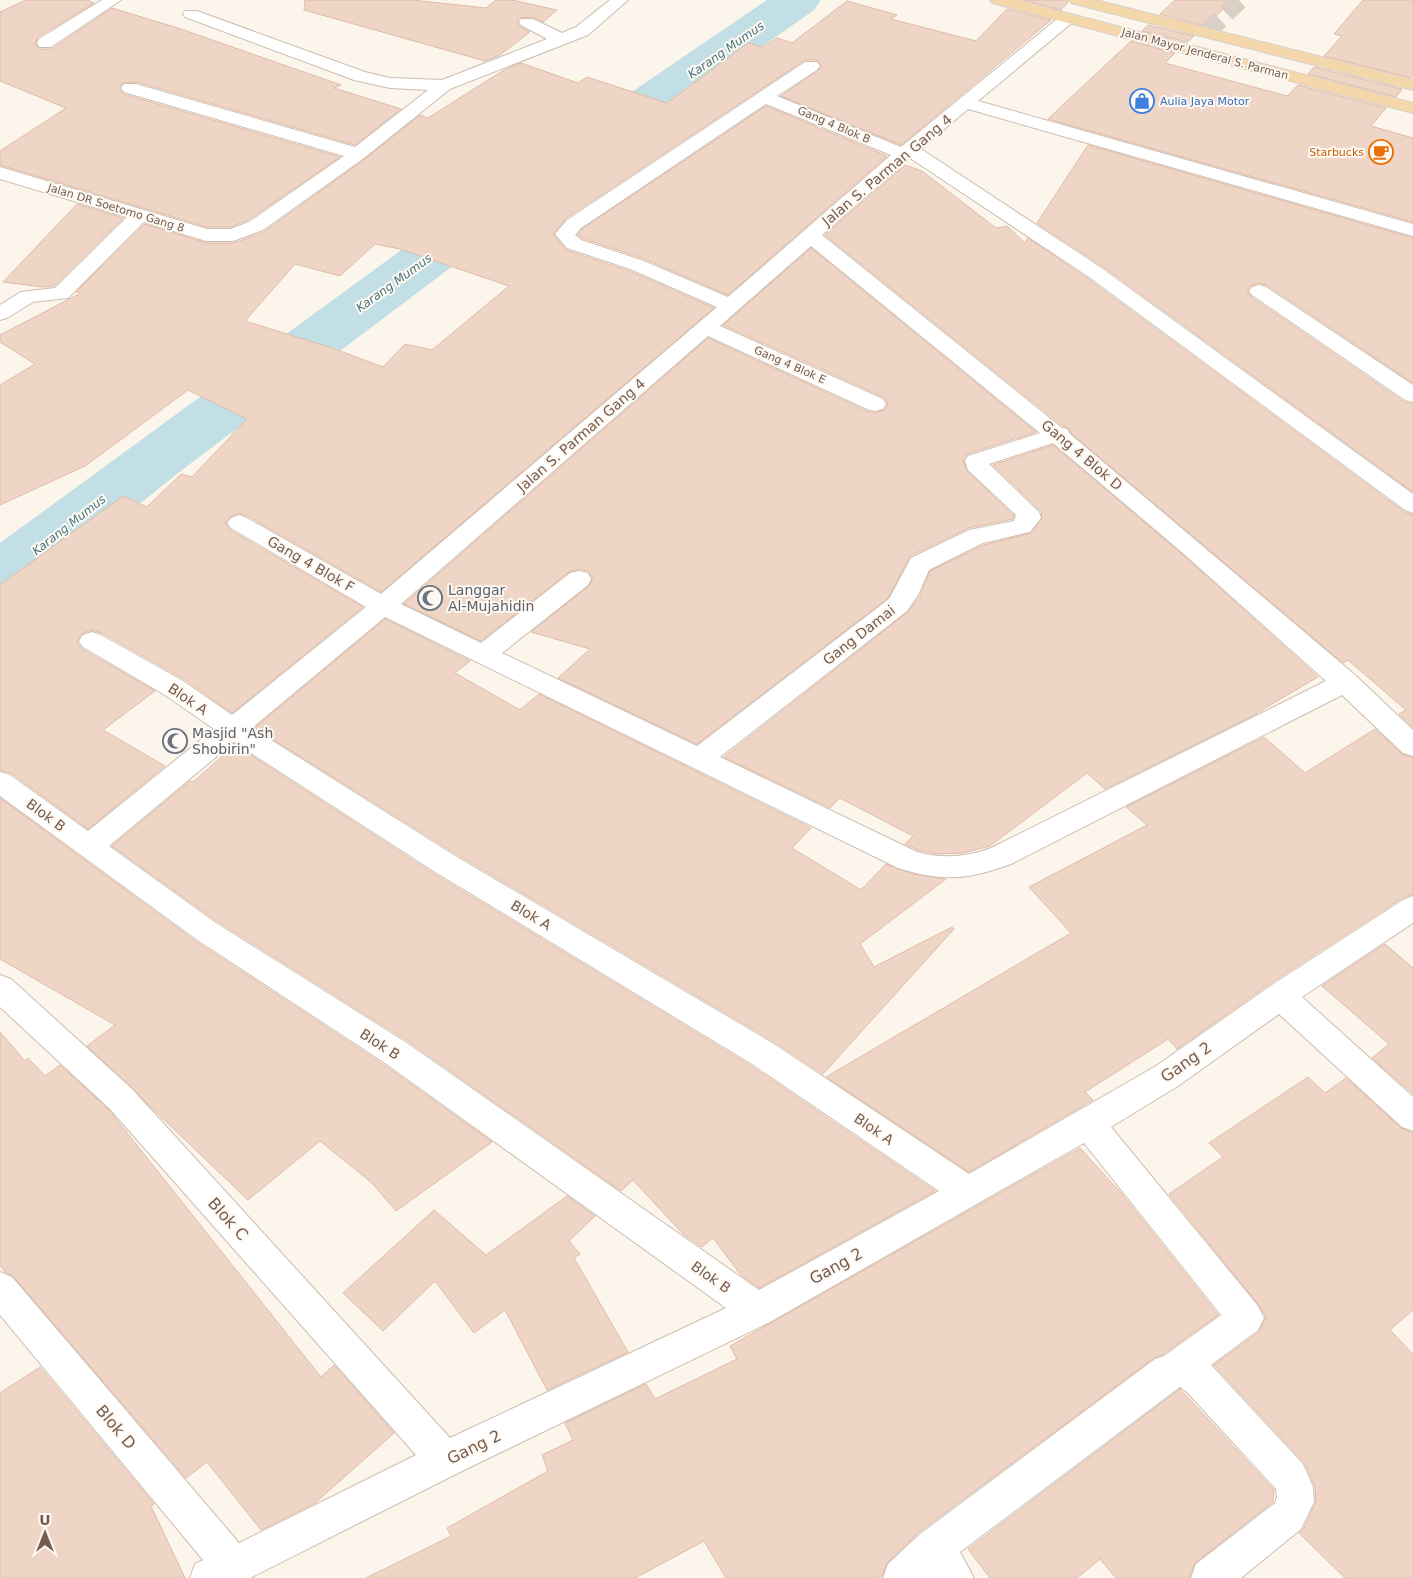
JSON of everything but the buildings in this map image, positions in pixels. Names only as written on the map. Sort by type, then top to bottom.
[{"type":"main road","name":"Jalan Mayor Jenderal S. Parman","points":[[998,0],[1413,108]]},
{"type":"main road","name":"Jalan Mayor Jenderal S. Parman","points":[[1077,0],[1095,3],[1413,85]]},
{"type":"street","points":[[45,43],[113,0]]},
{"type":"street","points":[[130,88],[358,154],[444,85],[563,40],[594,24],[620,0]]},
{"type":"street","points":[[191,14],[360,76],[390,83],[444,85]]},
{"type":"street","name":"Jalan S. Parman Gang 4","points":[[88,846],[383,606],[906,152],[1068,18]]},
{"type":"street","points":[[527,22],[563,40]]},
{"type":"street","points":[[730,305],[637,265],[574,244],[565,234],[574,224],[679,156],[811,66]]},
{"type":"street","name":"Gang 4 Blok B","points":[[764,97],[906,152],[1096,274],[1413,505]]},
{"type":"street","points":[[967,103],[1413,230]]},
{"type":"street","name":"Jalan DR Soetomo Gang 8","points":[[0,173],[206,235],[233,235],[256,226],[358,154]]},
{"type":"street","points":[[0,314],[28,296],[61,294],[140,215]]},
{"type":"street","name":"Gang 4 Blok D","points":[[811,236],[1058,434],[1346,682],[1413,746]]},
{"type":"street","points":[[1259,291],[1413,395]]},
{"type":"street","name":"Gang 4 Blok E","points":[[705,327],[876,404]]},
{"type":"street","name":"Gang Damai","points":[[698,760],[898,605],[907,595],[914,572],[920,564],[977,536],[1022,527],[1029,518],[1027,512],[976,465],[976,461],[1058,434]]},
{"type":"street","name":"Gang 4 Blok F","points":[[239,523],[383,606],[698,760],[926,867],[966,867],[1001,856],[1346,682]]},
{"type":"street","points":[[483,654],[579,579]]},
{"type":"street","name":"Blok A","points":[[92,641],[147,672],[442,862],[763,1054],[968,1192]]},
{"type":"street","name":"Blok B","points":[[0,782],[206,931],[404,1059],[758,1310]]},
{"type":"street","name":"Gang 2","points":[[221,1572],[445,1460],[758,1310],[1088,1124],[1166,1076],[1280,996],[1413,908]]},
{"type":"street","name":"Blok C","points":[[0,988],[121,1099],[445,1460]]},
{"type":"street","points":[[1280,996],[1413,1117]]},
{"type":"street","points":[[1088,1124],[1246,1318],[1176,1369]]},
{"type":"street","name":"Blok D","points":[[0,1289],[221,1572]]},
{"type":"street","points":[[902,1578],[934,1548],[1168,1372],[1183,1368],[1199,1378],[1290,1477],[1295,1487],[1296,1508],[1210,1578]]},
{"type":"street","points":[[934,1548],[955,1578]]},
{"type":"waterway","name":"Karang Mumus","points":[[0,578],[159,456],[446,244],[798,0]]},
{"type":"tunnel","points":[[1207,32],[1240,0]]},
{"type":"place","name":"Aulia Jaya Motor","points":[[1142,101]]},
{"type":"place","name":"Starbucks","points":[[1381,152]]},
{"type":"place","name":"Langgar Al-Mujahidin","points":[[430,598]]},
{"type":"place","name":"Masjid \"Ash Shobirin\"","points":[[175,741]]}]
